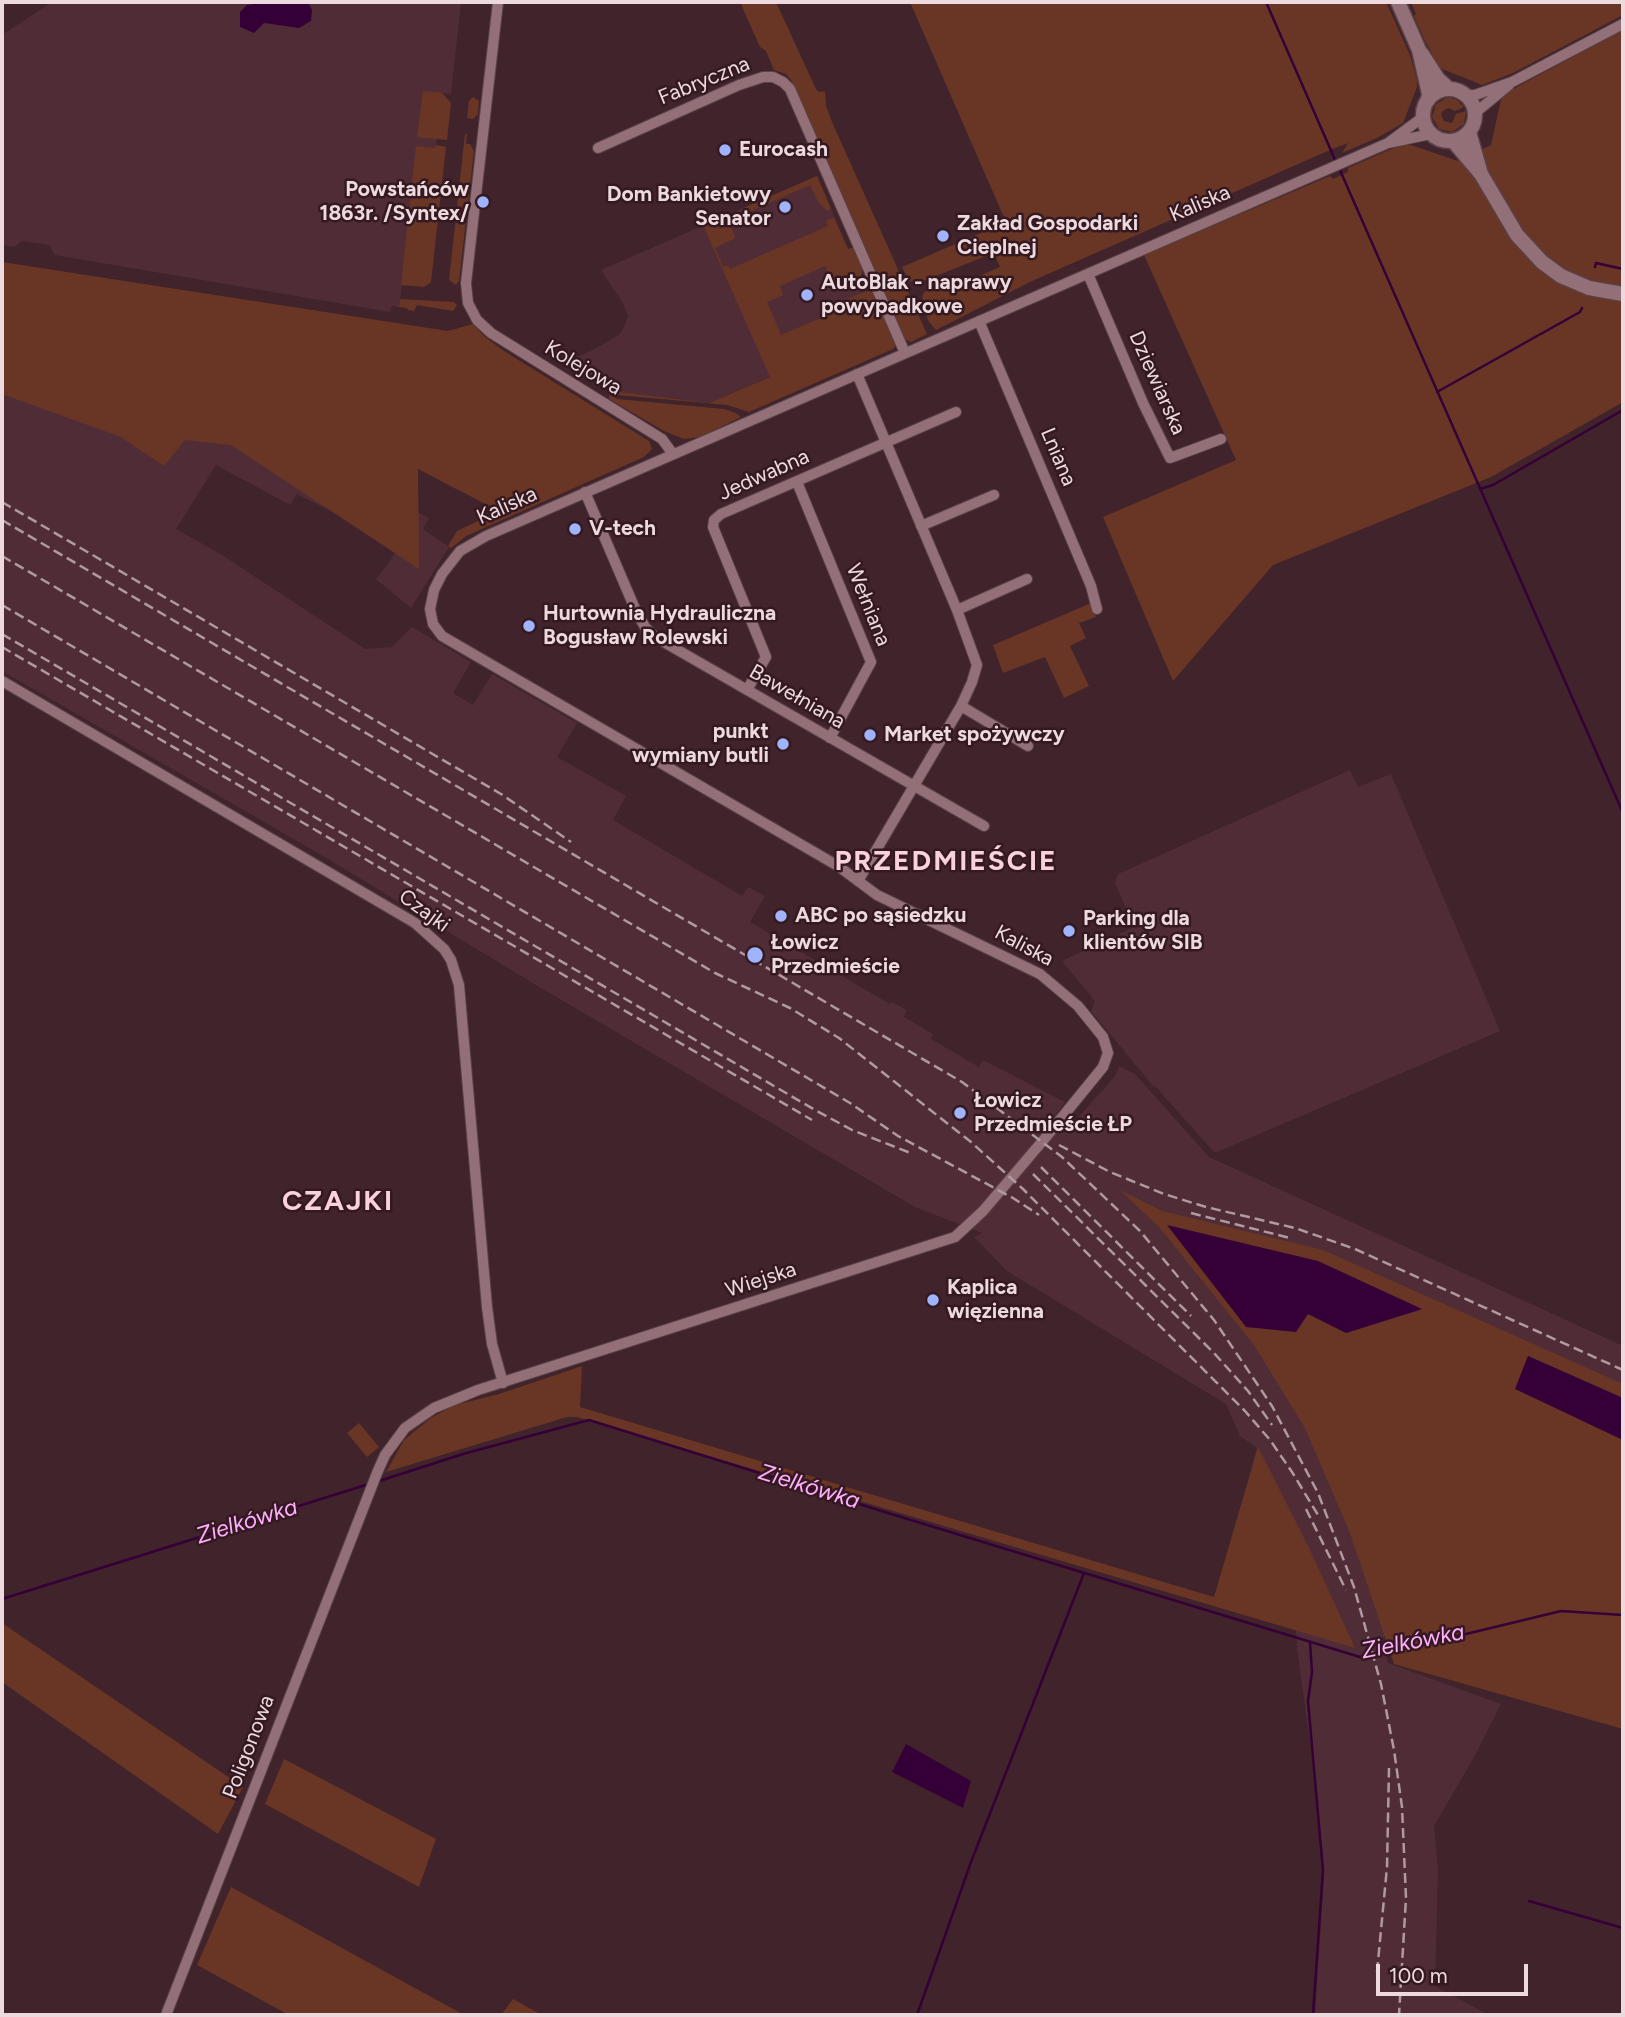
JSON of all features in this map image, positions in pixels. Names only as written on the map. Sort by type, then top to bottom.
[{"type":"street","name":"Kolejowa","points":[[498,2],[466,283],[468,303],[491,333],[662,439],[673,454]]},
{"type":"street","points":[[1398,2],[1419,50],[1438,79],[1449,89],[1465,95],[1475,95],[1512,82],[1623,24]]},
{"type":"street","points":[[1419,50],[1429,94],[1423,117],[1431,134],[1444,141],[1453,141],[1469,132],[1475,113],[1465,95]]},
{"type":"street","name":"Fabryczna","points":[[598,148],[763,76],[783,82],[790,89],[905,353]]},
{"type":"street","points":[[1475,113],[1512,82]]},
{"type":"street","points":[[1428,100],[1435,93],[1449,89]]},
{"type":"street","name":"Kaliska","points":[[1108,1053],[1103,1037],[1078,1006],[1059,987],[1040,974],[885,899],[796,841],[442,636],[431,619],[430,602],[442,574],[460,551],[471,542],[1347,162],[1388,143],[1423,117]]},
{"type":"street","points":[[1469,132],[1481,174]]},
{"type":"street","name":"Kaliska","points":[[1388,143],[1431,134]]},
{"type":"street","points":[[1453,141],[1481,174],[1517,235],[1542,262],[1561,276],[1589,289],[1623,294]]},
{"type":"street","name":"Dziewiarska","points":[[1088,274],[1143,403],[1171,458],[1221,439]]},
{"type":"street","name":"Lniana","points":[[979,321],[1091,586],[1097,609]]},
{"type":"street","points":[[857,374],[957,610],[977,665],[961,706],[858,881]]},
{"type":"street","name":"Jedwabna","points":[[747,690],[766,657],[713,527],[714,520],[721,514],[956,412]]},
{"type":"street","name":"Wełniana","points":[[797,482],[871,662],[830,738]]},
{"type":"street","name":"Bawełniana","points":[[585,492],[645,627],[656,637],[984,826]]},
{"type":"street","points":[[921,526],[994,495]]},
{"type":"street","points":[[957,610],[1027,579]]},
{"type":"street","name":"Czajki","points":[[2,681],[415,923],[444,949],[451,960],[459,985],[487,1307],[492,1344],[503,1383]]},
{"type":"street","points":[[961,706],[1028,746]]},
{"type":"street","name":"Wiejska","points":[[377,1473],[384,1455],[410,1424],[444,1403],[955,1237],[983,1211],[1046,1137],[1103,1067],[1108,1053]]},
{"type":"street","name":"Poligonowa","points":[[166,2015],[377,1473]]},
{"type":"shaded area","points":[[52,2],[461,2],[451,94],[442,93],[420,286],[402,285],[399,307],[392,306],[390,312],[55,255],[49,245],[22,241],[14,247],[2,245],[2,35]]},
{"type":"shaded area","points":[[308,2],[312,10],[311,21],[299,28],[264,23],[254,33],[240,27],[240,12],[247,5]]},
{"type":"shaded area","points":[[740,2],[776,2],[816,89],[819,92],[825,91],[826,106],[832,122],[927,334],[911,342],[905,339],[791,80],[786,74],[774,70],[766,51],[760,47]]},
{"type":"shaded area","points":[[910,2],[1386,2],[1410,55],[1417,87],[1403,123],[1377,138],[1342,153],[1348,143],[1330,150],[1032,281],[936,330],[929,322],[921,303],[923,294],[943,282],[946,290],[1000,267],[994,253],[918,283],[909,281],[902,267],[1006,222]]},
{"type":"shaded area","points":[[1411,2],[1623,2],[1623,15],[1513,73],[1482,85],[1440,68],[1414,16],[1416,14]]},
{"type":"shaded area","points":[[1623,30],[1623,402],[1491,477],[1273,565],[1173,681],[1103,517],[1236,460],[1144,255],[1330,176],[1333,179],[1348,172],[1348,168],[1405,143],[1458,161],[1491,145],[1502,95]]},
{"type":"shaded area","points":[[423,91],[442,93],[451,103],[447,140],[417,137]]},
{"type":"shaded area","points":[[473,97],[479,101],[478,114],[473,119],[467,118],[469,101]]},
{"type":"shaded area","points":[[1448,97],[1457,100],[1464,107],[1455,111],[1449,108],[1444,110],[1441,114],[1444,121],[1452,123],[1456,114],[1466,111],[1464,124],[1452,132],[1439,129],[1432,117],[1436,104]]},
{"type":"shaded area","points":[[465,134],[466,144],[470,144],[474,151],[459,281],[456,285],[449,280]]},
{"type":"shaded area","points":[[436,145],[446,147],[431,282],[424,287],[401,285],[416,146],[435,148]]},
{"type":"shaded area","points":[[817,176],[882,328],[709,403],[613,391],[565,362],[619,335],[625,325],[628,316],[623,303],[601,270]]},
{"type":"shaded area","points":[[817,176],[831,209],[827,211],[819,203],[810,185],[744,214],[741,209]]},
{"type":"shaded area","points":[[834,218],[848,249],[855,247],[863,266],[862,281],[837,292],[825,266],[780,286],[783,295],[767,302],[781,335],[844,308],[841,301],[870,290],[876,296],[896,345],[893,349],[749,412],[727,405],[617,395],[605,388],[709,403],[770,377],[703,225],[719,219],[722,225],[730,223],[735,238],[715,248],[723,267],[728,265],[730,269],[828,226],[826,220]]},
{"type":"shaded area","points":[[2,262],[448,331],[473,324],[504,351],[649,441],[652,449],[644,457],[466,536],[451,548],[448,546],[457,531],[499,511],[418,469],[419,569],[231,445],[185,440],[164,466],[121,437],[2,394]]},
{"type":"shaded area","points":[[2,281],[446,395],[455,489],[418,468],[413,510],[429,518],[423,529],[449,547],[411,608],[376,579],[399,546],[297,494],[290,505],[216,465],[176,529],[222,555],[365,649],[392,647],[412,627],[471,662],[453,693],[473,705],[492,674],[577,723],[557,757],[626,796],[613,820],[742,896],[748,887],[765,896],[750,922],[890,1004],[892,1002],[907,1010],[904,1017],[933,1034],[931,1039],[979,1067],[983,1060],[1065,1102],[1051,1121],[1068,1129],[1116,1075],[1119,1066],[1135,1074],[1209,1157],[1623,1346],[1623,1401],[1462,1329],[1539,1596],[1382,1638],[1388,1663],[1501,1704],[1434,1826],[1438,1870],[1435,1986],[1489,2015],[1315,2015],[1324,1877],[1297,1649],[1293,1567],[1252,1466],[1257,1448],[1240,1436],[1226,1404],[1007,1271],[974,1237],[982,1233],[915,1207],[541,988],[318,853],[2,671]]},
{"type":"shaded area","points":[[400,299],[454,302],[457,305],[453,311],[417,305],[414,311],[399,307]]},
{"type":"shaded area","points":[[609,395],[617,399],[724,409],[741,417],[700,437],[684,439],[664,431],[609,399]]},
{"type":"shaded area","points":[[1091,603],[1096,617],[1079,623],[1086,638],[1070,646],[1089,686],[1064,698],[1045,657],[1003,673],[993,645]]},
{"type":"shaded area","points":[[1350,770],[1358,787],[1391,774],[1500,1031],[1217,1152],[1213,1151],[1153,1086],[1091,1011],[1095,1001],[1062,961],[1134,927],[1115,883],[1118,874]]},
{"type":"shaded area","points":[[1120,1190],[1162,1211],[1323,1250],[1623,1384],[1623,1398],[1528,1356],[1516,1388],[1623,1440],[1623,1729],[1394,1664],[1350,1533],[1305,1428],[1254,1345],[1160,1228]],"holes":[[[1421,1310],[1346,1333],[1308,1314]]]},
{"type":"shaded area","points":[[1167,1225],[1318,1261],[1422,1309],[1346,1333],[1308,1314],[1296,1332],[1246,1327]]},
{"type":"shaded area","points":[[1528,1356],[1623,1398],[1623,1440],[1515,1389]]},
{"type":"shaded area","points":[[582,1366],[580,1407],[1214,1597],[1258,1447],[1355,1648],[577,1417],[567,1417],[386,1472],[404,1440],[431,1418],[455,1405],[499,1394]]},
{"type":"shaded area","points":[[359,1423],[379,1447],[367,1457],[347,1433]]},
{"type":"shaded area","points":[[2,1623],[243,1787],[218,1834],[2,1682]]},
{"type":"shaded area","points":[[906,1744],[971,1781],[963,1808],[892,1772]]},
{"type":"shaded area","points":[[284,1759],[436,1839],[419,1887],[265,1804]]},
{"type":"shaded area","points":[[231,1887],[464,2015],[289,2015],[197,1965]]},
{"type":"shaded area","points":[[513,1999],[542,2015],[501,2015]]},
{"type":"waterway","points":[[1266,2],[1336,162]]},
{"type":"waterway","points":[[1339,168],[1623,813]]},
{"type":"waterway","points":[[1595,267],[1596,263],[1623,269]]},
{"type":"waterway","points":[[1437,392],[1580,312],[1582,308]]},
{"type":"waterway","points":[[1480,489],[1493,485],[1623,410]]},
{"type":"waterway","name":"Zielkówka","points":[[376,1482],[463,1454],[589,1420],[1360,1657],[1561,1611],[1623,1615]]},
{"type":"waterway","name":"Zielkówka","points":[[2,1599],[369,1484]]},
{"type":"waterway","points":[[917,2015],[971,1862],[1084,1573]]},
{"type":"waterway","points":[[1310,1642],[1312,1672],[1308,1701],[1323,1870],[1313,2015]]},
{"type":"waterway","points":[[1529,1901],[1623,1928]]},
{"type":"railway","points":[[2,502],[501,794],[571,842]]},
{"type":"railway","points":[[2,520],[962,1082],[1062,1157],[1140,1231],[1214,1320],[1272,1406],[1318,1493],[1354,1587],[1381,1684],[1402,1807],[1406,1898],[1399,2015]]},
{"type":"railway","points":[[2,556],[715,973],[790,1008],[839,1038],[971,1142],[1023,1189],[1245,1411],[1270,1440],[1318,1515]]},
{"type":"railway","points":[[2,605],[850,1103],[898,1136],[1013,1198],[1039,1215]]},
{"type":"railway","points":[[2,634],[815,1110],[852,1130],[913,1154]]},
{"type":"railway","points":[[2,647],[812,1120]]},
{"type":"railway","points":[[1059,1145],[1110,1172],[1164,1194],[1295,1228],[1355,1249],[1623,1370]]},
{"type":"railway","points":[[1041,1167],[1191,1316]]},
{"type":"railway","points":[[1033,1174],[1214,1353],[1248,1391],[1272,1425]]},
{"type":"railway","points":[[1191,1213],[1290,1238]]},
{"type":"railway","points":[[1306,1509],[1346,1590]]},
{"type":"railway","points":[[1377,1972],[1387,1867],[1389,1768]]},
{"type":"place","name":"Eurocash","points":[[725,150]]},
{"type":"place","name":"Powstańców 1863r. /Syntex/","points":[[483,202]]},
{"type":"place","name":"Dom Bankietowy Senator","points":[[785,207]]},
{"type":"place","name":"Zakład Gospodarki Cieplnej","points":[[943,236]]},
{"type":"place","name":"AutoBlak - naprawy powypadkowe","points":[[807,295]]},
{"type":"place","name":"V-tech","points":[[575,529]]},
{"type":"place","name":"Hurtownia Hydrauliczna Bogusław Rolewski","points":[[529,626]]},
{"type":"place","name":"Market spożywczy","points":[[870,735]]},
{"type":"place","name":"punkt wymiany butli","points":[[783,744]]},
{"type":"place","name":"ABC po sąsiedzku","points":[[781,916]]},
{"type":"place","name":"Parking dla klientów SIB","points":[[1069,931]]},
{"type":"place","name":"Łowicz Przedmieście","points":[[755,955]]},
{"type":"place","name":"Łowicz Przedmieście ŁP","points":[[960,1113]]},
{"type":"place","name":"Kaplica więzienna","points":[[933,1300]]},
{"type":"district","name":"PRZEDMIEŚCIE","points":[[946,862]]},
{"type":"district","name":"CZAJKI","points":[[338,1202]]}]
